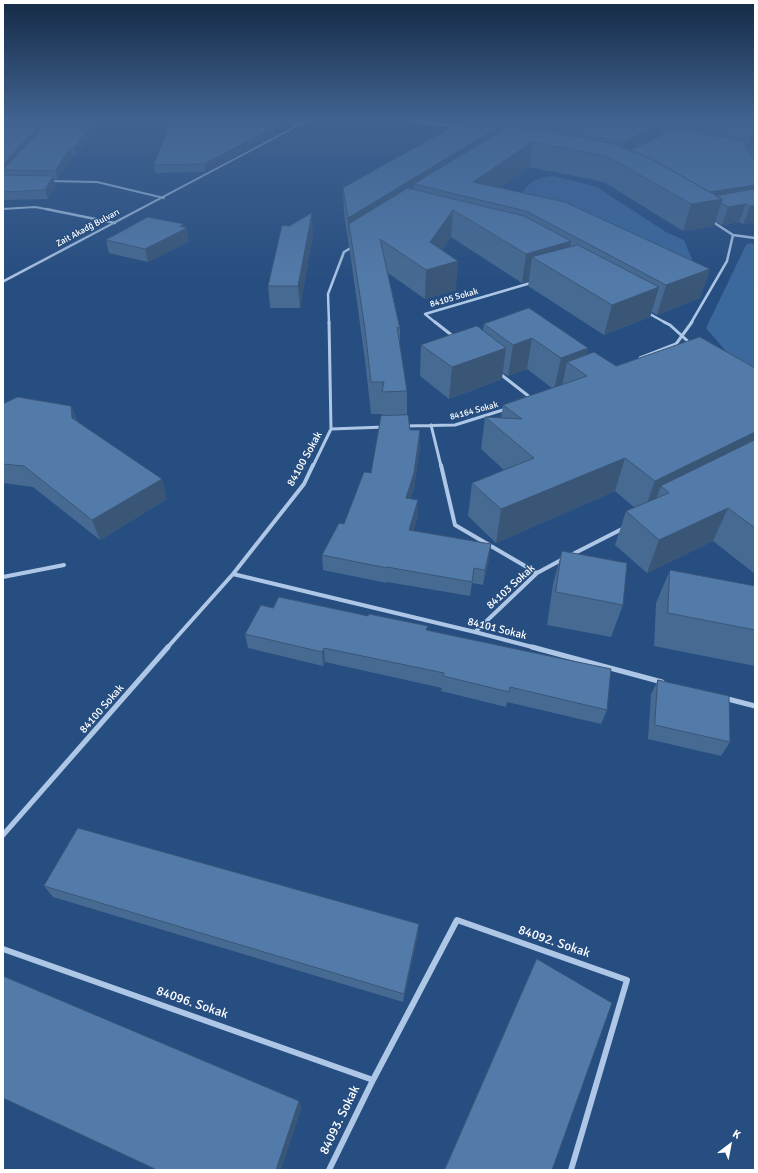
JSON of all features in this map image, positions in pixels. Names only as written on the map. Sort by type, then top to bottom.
[{"type":"street","name":"Zait Akadğ Bulvarı","points":[[3,282],[206,176]]},
{"type":"street","points":[[42,181],[97,182],[164,198]]},
{"type":"street","points":[[3,209],[35,207],[115,223]]},
{"type":"street","points":[[709,220],[733,234],[755,238]]},
{"type":"street","points":[[633,361],[676,344],[692,322],[727,261],[733,234]]},
{"type":"street","name":"84100 Sokak","points":[[3,835],[233,574],[304,484],[331,429],[328,294],[344,252],[357,244]]},
{"type":"street","name":"84105 Sokak","points":[[455,338],[425,314],[535,282]]},
{"type":"street","points":[[645,310],[670,326],[693,346]]},
{"type":"street","points":[[497,372],[534,401],[527,403]]},
{"type":"street","name":"84164 Sokak","points":[[402,426],[456,425],[512,407]]},
{"type":"street","points":[[431,425],[455,525],[537,573]]},
{"type":"street","points":[[331,429],[387,427]]},
{"type":"street","name":"84103 Sokak","points":[[475,632],[537,573],[628,526]]},
{"type":"street","points":[[3,577],[64,565]]},
{"type":"street","name":"84101 Sokak","points":[[233,574],[475,632],[664,682]]},
{"type":"street","points":[[717,696],[755,706]]},
{"type":"street","name":"84092. Sokak","points":[[373,1080],[457,920],[627,980],[571,1170]]},
{"type":"street","name":"84096. Sokak","points":[[3,949],[373,1080]]},
{"type":"street","name":"84093. Sokak","points":[[329,1170],[373,1080]]},
{"type":"shaded area","points":[[554,176],[597,187],[666,232],[684,240],[692,259],[689,265],[518,200],[528,185],[532,182],[541,178]]},
{"type":"shaded area","points":[[751,243],[755,244],[755,371],[731,357],[706,328],[746,245]]},
{"type":"building","points":[[3,176],[53,176],[45,190],[3,192]]},
{"type":"building","points":[[365,176],[418,176],[348,218],[343,188]]},
{"type":"building","points":[[428,176],[482,176],[473,182],[565,202],[710,269],[666,285],[526,211],[414,184]]},
{"type":"building","points":[[642,176],[681,176],[722,199],[691,204]]},
{"type":"building","points":[[681,176],[755,176],[755,185],[709,192]]},
{"type":"building","points":[[408,188],[524,216],[571,241],[526,254],[453,210],[430,242],[458,261],[426,270],[380,239],[400,329],[397,327],[407,391],[382,392],[384,382],[371,382],[365,329],[349,224]]},
{"type":"building","points":[[755,189],[755,205],[750,206],[746,204],[728,207],[721,203],[722,199],[716,196]]},
{"type":"building","points":[[312,213],[298,286],[268,286],[282,225],[289,226]]},
{"type":"building","points":[[148,217],[184,224],[180,226],[187,228],[145,249],[106,240]]},
{"type":"building","points":[[578,245],[659,287],[612,305],[532,257]]},
{"type":"building","points":[[529,308],[588,348],[561,358],[532,338],[513,345],[484,324]]},
{"type":"building","points":[[477,326],[506,348],[452,367],[421,345]]},
{"type":"building","points":[[700,337],[755,368],[755,432],[655,481],[625,458],[501,509],[472,483],[534,458],[485,417],[522,419],[503,405],[587,376],[567,362],[594,352],[616,366]]},
{"type":"building","points":[[18,397],[71,406],[72,418],[162,479],[92,520],[24,466],[3,464],[3,404]]},
{"type":"building","points":[[408,415],[410,430],[420,430],[414,473],[406,498],[418,500],[409,530],[491,544],[485,570],[474,568],[472,582],[387,568],[322,555],[339,523],[344,524],[364,472],[371,473],[381,416]]},
{"type":"building","points":[[755,440],[755,528],[728,508],[659,540],[626,511],[669,493],[661,486]]},
{"type":"building","points":[[562,551],[627,563],[623,605],[556,592]]},
{"type":"building","points":[[670,570],[755,586],[755,630],[668,613]]},
{"type":"building","points":[[279,597],[368,616],[369,614],[428,626],[426,630],[611,669],[607,710],[510,687],[509,692],[443,676],[444,673],[324,648],[322,652],[245,634],[261,605],[273,608]]},
{"type":"building","points":[[658,680],[729,696],[730,742],[655,725]]},
{"type":"building","points":[[78,828],[419,924],[404,994],[44,886]]},
{"type":"building","points":[[537,959],[612,1003],[552,1170],[445,1170]]},
{"type":"building","points":[[3,976],[299,1101],[276,1170],[157,1170],[3,1098]]}]
